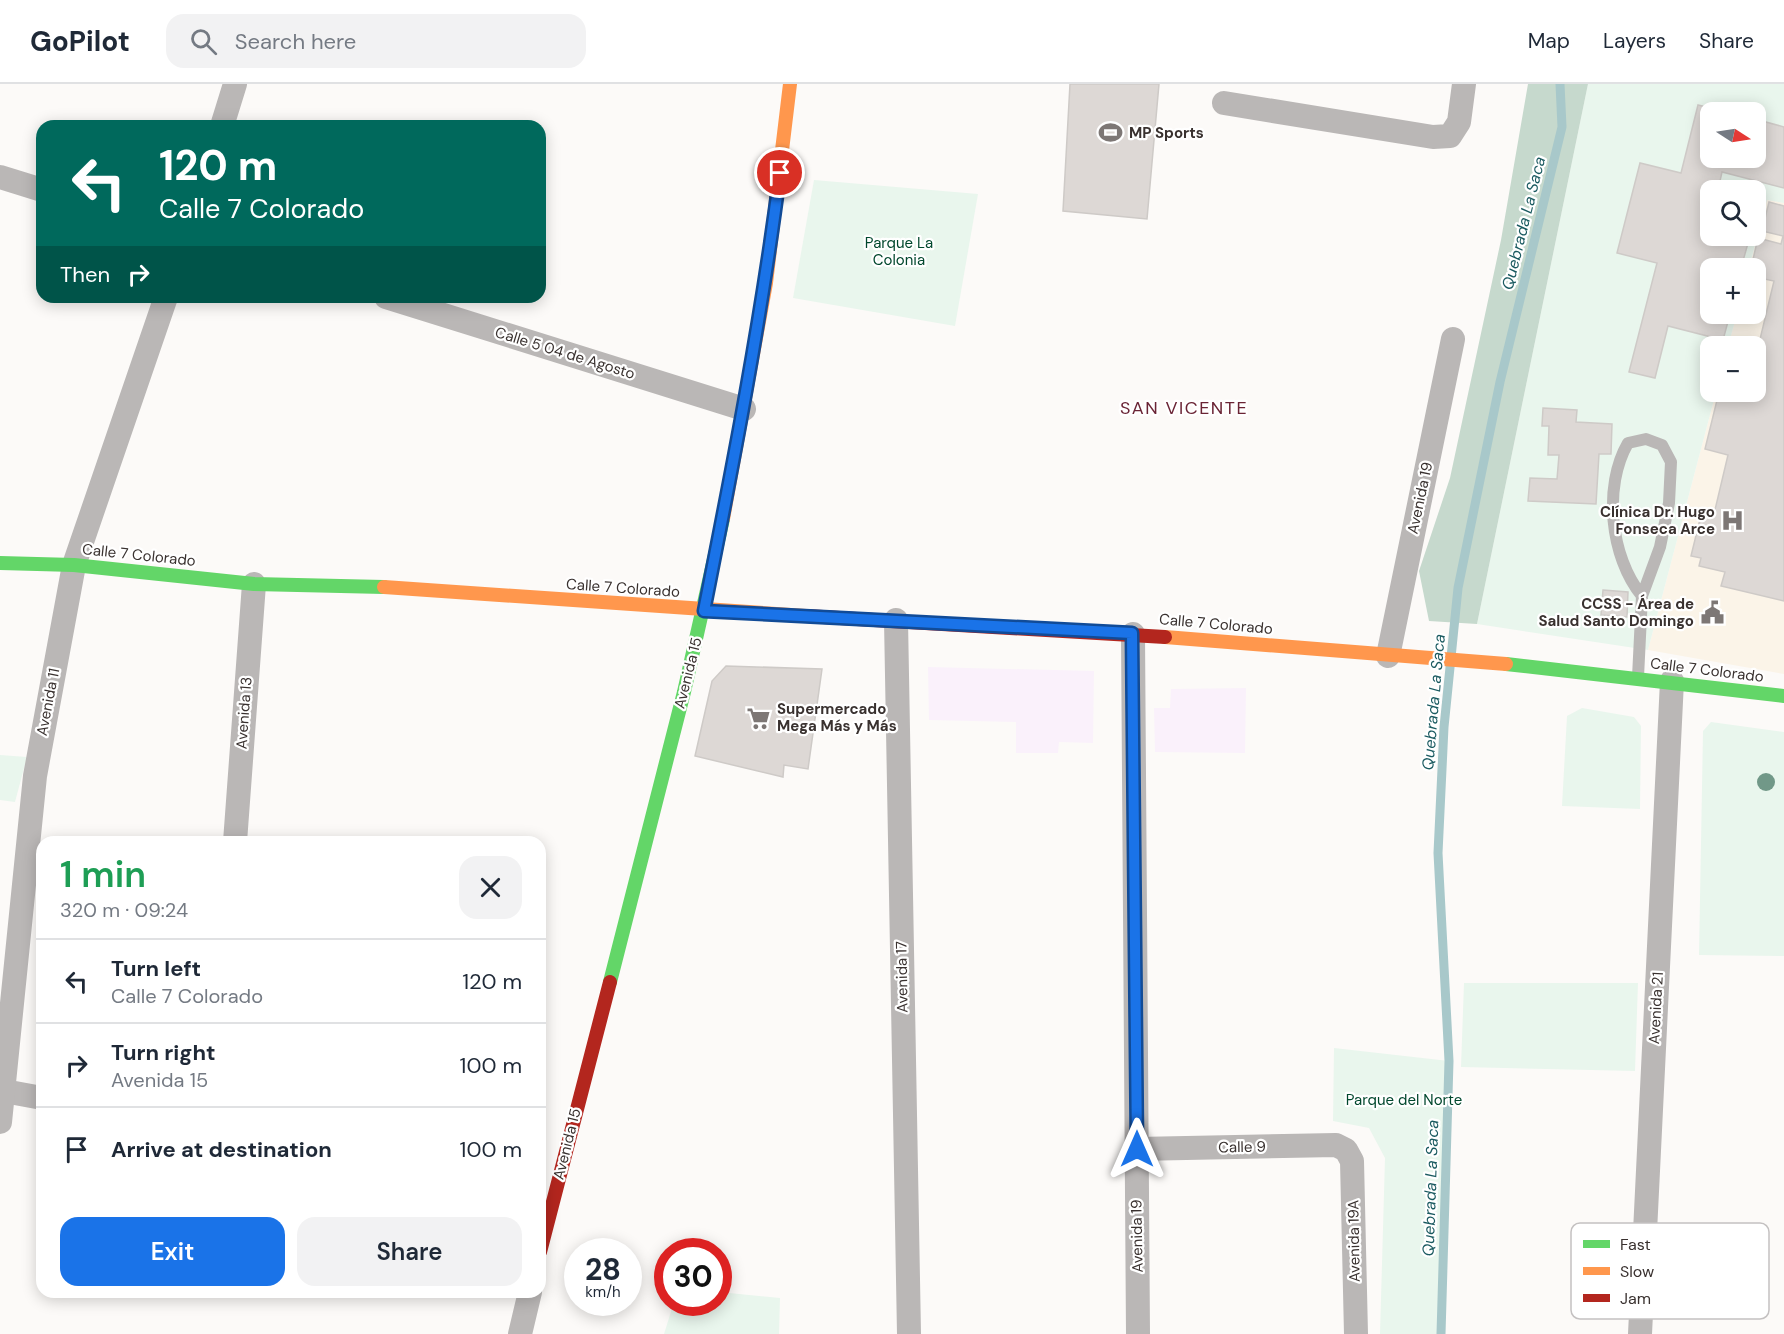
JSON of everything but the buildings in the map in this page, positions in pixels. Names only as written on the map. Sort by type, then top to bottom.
[{"type":"street","points":[[224,120],[235,84]]},
{"type":"street","name":"Avenida 15","points":[[547,1196],[704,611],[744,409],[766,282],[790,84]]},
{"type":"street","points":[[1224,103],[1432,137],[1450,136],[1459,122],[1464,84]]},
{"type":"street","points":[[0,177],[36,188]]},
{"type":"street","name":"Avenida 11","points":[[0,1122],[34,776],[74,565],[164,303]]},
{"type":"street","name":"Calle 5 04 de Agosto","points":[[405,303],[744,409]]},
{"type":"street","name":"Avenida 19","points":[[1388,656],[1453,339]]},
{"type":"street","name":"Calle 7 Colorado","points":[[0,563],[74,565],[254,584],[398,587],[704,611],[1132,633],[1388,656],[1482,661],[1672,681],[1784,696]]},
{"type":"street","name":"Avenida 13","points":[[235,836],[254,584]]},
{"type":"street","name":"Avenida 17","points":[[896,620],[909,1334]]},
{"type":"street","name":"Avenida 19","points":[[1132,633],[1138,1334]]},
{"type":"street","name":"Avenida 21","points":[[1645,1223],[1672,681]]},
{"type":"street","points":[[4,1091],[36,1097]]},
{"type":"street","name":"Calle 9","points":[[1137,1149],[1336,1145],[1346,1150]]},
{"type":"street","name":"Avenida 19A","points":[[1346,1150],[1352,1161],[1356,1334]]},
{"type":"street","points":[[520,1334],[529,1298]]},
{"type":"street","name":"Avenida 21","points":[[1640,1334],[1641,1319]]},
{"type":"lane","points":[[1638,678],[1642,596],[1660,547],[1669,503],[1671,462],[1662,445],[1646,439],[1628,443],[1618,461],[1613,495],[1615,523],[1622,558],[1631,582],[1642,596]]},
{"type":"shaded area","name":"Clínica Dr. Hugo Fonseca Arce","points":[[1767,199],[1784,203],[1784,674],[1648,650],[1713,402],[1766,402],[1766,336],[1731,336],[1734,324],[1766,324],[1766,258],[1752,258],[1755,246],[1766,246]]},
{"type":"shaded area","points":[[928,667],[1094,671],[1093,743],[1059,742],[1058,753],[1016,753],[1016,722],[929,720]]},
{"type":"shaded area","points":[[1246,688],[1245,753],[1155,752],[1154,708],[1170,708],[1171,689]]},
{"type":"green space","points":[[1528,84],[1588,84],[1477,624],[1429,621],[1419,571],[1450,478],[1501,240]]},
{"type":"green space","points":[[1588,84],[1784,84],[1784,203],[1767,200],[1766,204],[1766,180],[1700,180],[1700,246],[1755,246],[1752,258],[1700,258],[1700,324],[1734,324],[1731,336],[1700,336],[1700,402],[1713,402],[1648,650],[1477,624]]},
{"type":"green space","name":"Parque La Colonia","points":[[814,180],[978,194],[955,326],[793,298]]},
{"type":"green space","points":[[1582,708],[1634,717],[1641,726],[1640,809],[1562,806],[1567,716]]},
{"type":"green space","points":[[1711,722],[1784,732],[1784,956],[1699,955],[1703,731]]},
{"type":"green space","points":[[0,755],[27,757],[15,802],[0,800]]},
{"type":"green space","points":[[1464,983],[1638,983],[1635,1071],[1461,1067]]},
{"type":"green space","name":"Parque del Norte","points":[[1334,1048],[1449,1061],[1441,1334],[1380,1334],[1385,1158],[1369,1128],[1333,1121]]},
{"type":"green space","points":[[732,1293],[780,1298],[779,1334],[664,1334],[670,1316],[732,1316]]},
{"type":"waterway","name":"Quebrada La Saca","points":[[1441,1334],[1449,1061],[1438,853],[1444,727],[1458,588],[1500,382],[1562,127],[1560,84]]},
{"type":"traffic: fast","points":[[610,982],[684,692],[723,519]]},
{"type":"traffic: fast","points":[[0,563],[74,565],[254,584],[384,587]]},
{"type":"traffic: fast","points":[[1506,664],[1784,696]]},
{"type":"traffic: slow","points":[[723,519],[766,283],[790,84]]},
{"type":"traffic: slow","points":[[384,587],[806,616]]},
{"type":"traffic: slow","points":[[1165,637],[1506,664]]},
{"type":"traffic: jam","points":[[806,616],[1165,637]]},
{"type":"traffic: jam","points":[[546,1229],[610,982]]},
{"type":"place","name":"MP Sports","points":[[1111,133]]},
{"type":"place","name":"Clínica Dr. Hugo Fonseca Arce","points":[[1733,521]]},
{"type":"place","name":"CCSS - Área de Salud Santo Domingo","points":[[1712,613]]},
{"type":"place","name":"Supermercado Mega Más y Más","points":[[759,718]]},
{"type":"district","name":"SAN VICENTE","points":[[1184,408]]},
{"type":"route","points":[[780,173],[766,282],[744,409],[704,611],[1132,633],[1137,1149]]}]
